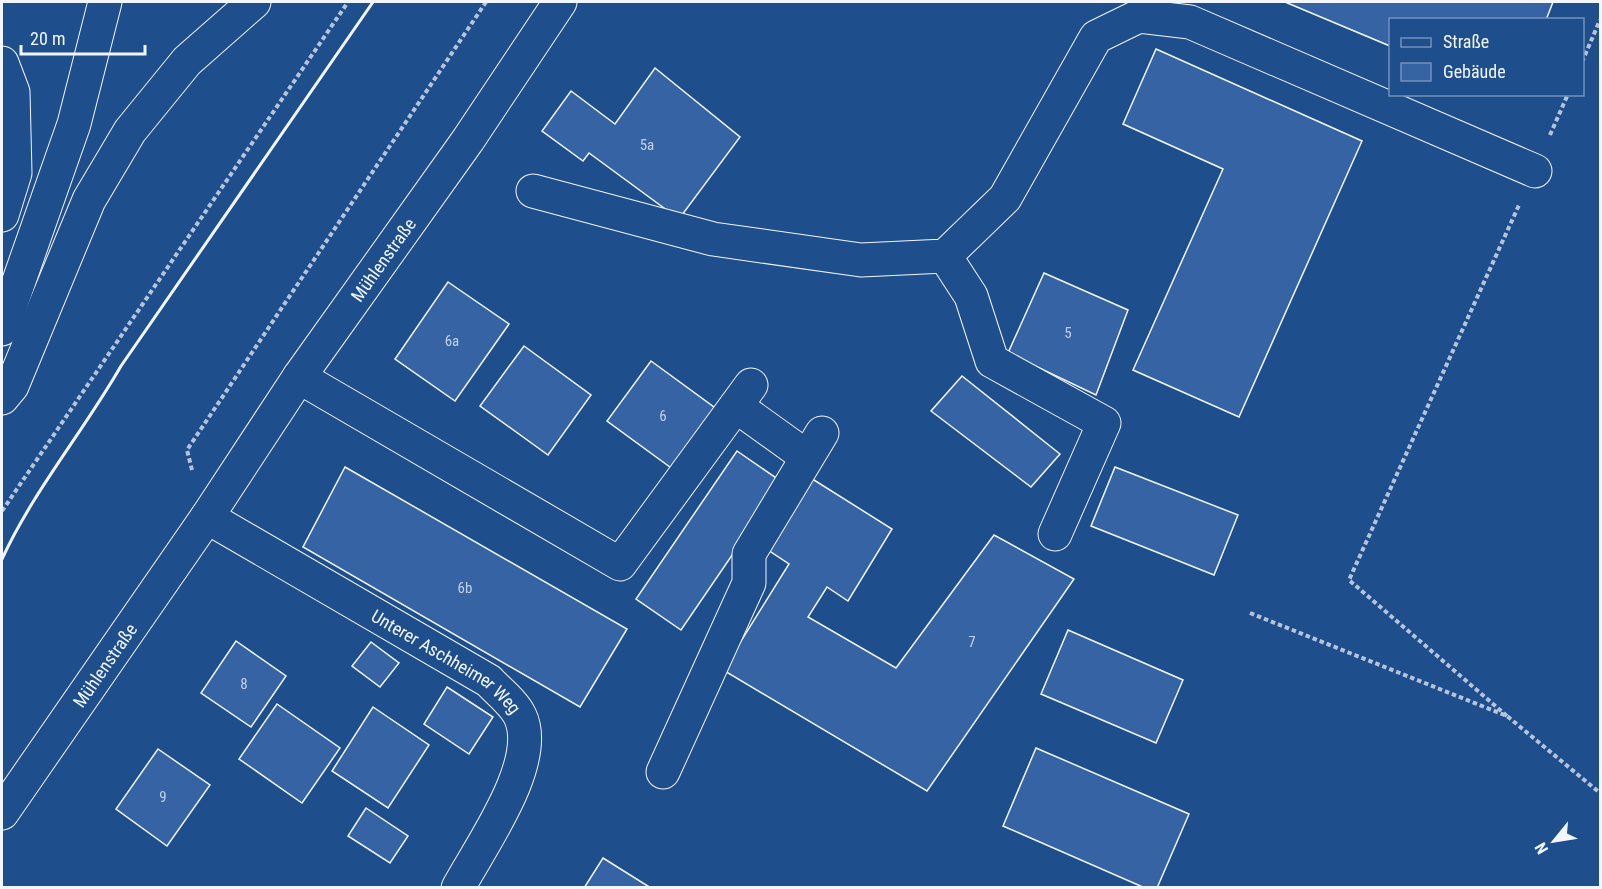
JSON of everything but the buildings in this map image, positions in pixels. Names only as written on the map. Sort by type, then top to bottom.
[{"type":"street","points":[[2,328],[74,124],[105,2]]},
{"type":"street","points":[[2,398],[12,386],[88,200],[130,131],[187,61],[254,2]]},
{"type":"street","name":"Mühlenstraße","points":[[2,813],[207,517],[299,376],[468,140],[560,2]]},
{"type":"street","points":[[533,191],[714,239],[861,260],[945,256],[1005,198],[1096,37],[1139,16],[1190,22],[1535,171]]},
{"type":"street","points":[[2,63],[13,93],[15,173],[2,215]]},
{"type":"street","points":[[945,256],[971,296],[992,361],[1104,423],[1055,534]]},
{"type":"street","points":[[299,376],[620,564],[743,396],[815,445],[749,554],[749,583],[663,772]]},
{"type":"street","name":"Unterer Aschheimer Weg","points":[[207,517],[489,681],[520,715],[526,744],[516,782],[458,888]]},
{"type":"path","points":[[2,511],[348,2]]},
{"type":"path","points":[[207,517],[186,450],[486,2]]},
{"type":"path","points":[[1584,57],[1600,20]]},
{"type":"path","points":[[1567,96],[1349,580],[1600,793]]},
{"type":"path","points":[[1250,613],[1507,716]]},
{"type":"wall","points":[[2,559],[29,509],[121,366],[373,2]]}]
